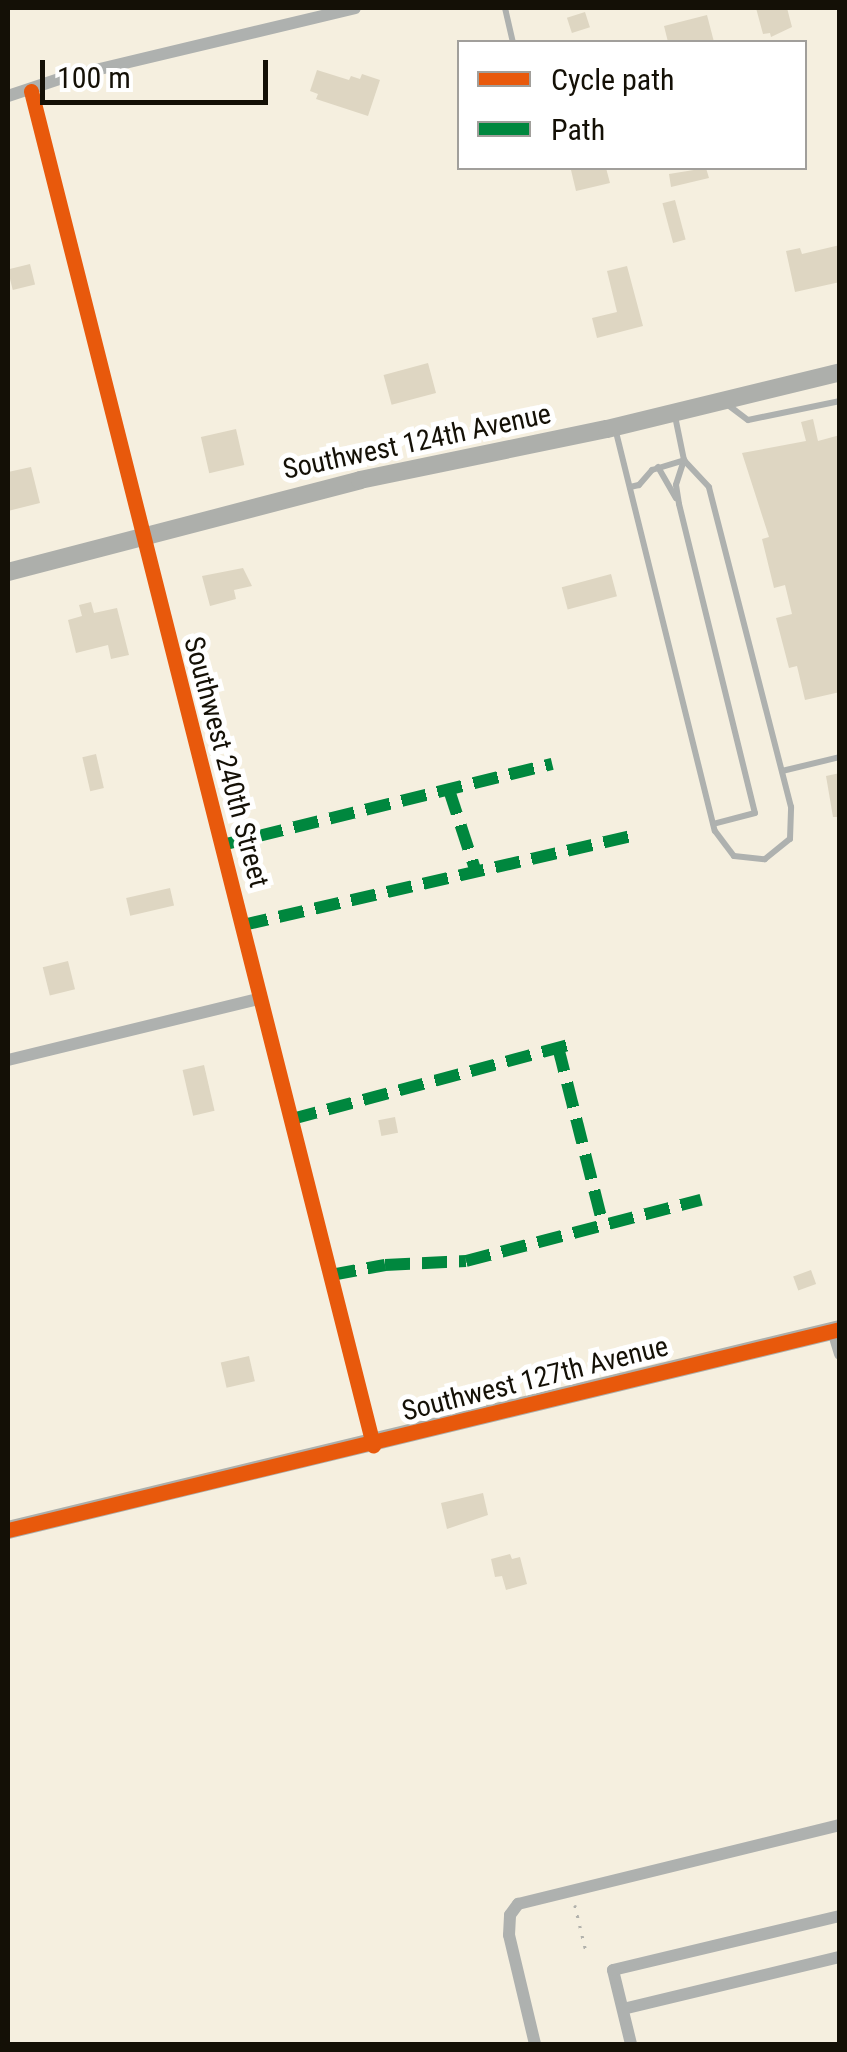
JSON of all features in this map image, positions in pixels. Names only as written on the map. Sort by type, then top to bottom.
[{"type":"street","points":[[8,96],[62,78],[355,8]]},
{"type":"street","name":"Southwest 240th Street","points":[[32,91],[372,1445]]},
{"type":"street","name":"Southwest 124th Avenue","points":[[8,572],[360,480],[674,413],[840,372]]},
{"type":"street","points":[[8,1060],[262,998]]},
{"type":"street","points":[[836,1330],[840,1354]]},
{"type":"street","name":"Southwest 127th Avenue","points":[[8,1530],[836,1330]]},
{"type":"street","points":[[535,2044],[509,1935],[510,1915],[518,1904],[840,1825]]},
{"type":"street","points":[[631,2044],[613,1970],[840,1916]]},
{"type":"street","points":[[622,2010],[840,1957]]},
{"type":"lane","points":[[504,8],[512,40]]},
{"type":"lane","points":[[723,401],[748,420],[840,400]]},
{"type":"lane","points":[[674,413],[684,460],[676,485],[678,504],[755,813],[713,824]]},
{"type":"lane","points":[[615,426],[713,824],[720,842],[734,856],[757,860],[781,849],[790,839],[794,821],[710,487],[684,460]]},
{"type":"lane","points":[[630,487],[639,485],[658,467],[684,460]]},
{"type":"lane","points":[[658,467],[678,504]]},
{"type":"lane","points":[[782,771],[840,757]]},
{"type":"path","points":[[575,1906],[587,1954]]},
{"type":"building","points":[[756,8],[787,8],[792,27],[771,37],[770,33],[763,34]]},
{"type":"building","points":[[585,12],[590,27],[572,33],[567,18]]},
{"type":"building","points":[[707,15],[713,40],[668,40],[664,26]]},
{"type":"building","points":[[317,70],[349,80],[351,76],[360,79],[362,74],[380,80],[368,116],[316,99],[318,94],[310,91]]},
{"type":"building","points":[[571,170],[607,170],[610,183],[576,191]]},
{"type":"building","points":[[707,170],[709,178],[671,187],[669,174]]},
{"type":"building","points":[[675,200],[686,240],[673,243],[662,203]]},
{"type":"building","points":[[840,245],[840,282],[795,292],[786,251],[800,248],[802,254]]},
{"type":"building","points":[[30,264],[35,284],[13,290],[8,269]]},
{"type":"building","points":[[627,266],[643,326],[597,338],[592,318],[617,312],[607,271]]},
{"type":"building","points":[[428,363],[436,393],[392,405],[384,375]]},
{"type":"building","points":[[813,419],[818,441],[840,435],[840,692],[805,700],[797,666],[789,668],[776,618],[792,614],[785,585],[774,588],[762,539],[769,537],[742,453],[806,441],[801,422]]},
{"type":"building","points":[[236,429],[244,465],[209,473],[201,437]]},
{"type":"building","points":[[31,467],[40,503],[8,511],[8,472]]},
{"type":"building","points":[[243,568],[252,586],[234,590],[236,599],[210,606],[202,576]]},
{"type":"building","points":[[611,574],[617,596],[568,609],[562,587]]},
{"type":"building","points":[[91,602],[94,613],[117,608],[129,655],[111,659],[108,645],[76,653],[68,620],[82,616],[79,605]]},
{"type":"building","points":[[96,754],[104,788],[90,791],[82,757]]},
{"type":"building","points":[[840,773],[840,817],[833,817],[826,776]]},
{"type":"building","points":[[170,888],[174,906],[130,916],[126,898]]},
{"type":"building","points":[[68,961],[75,989],[50,995],[43,967]]},
{"type":"building","points":[[204,1065],[215,1111],[193,1116],[183,1070]]},
{"type":"building","points":[[395,1117],[398,1133],[381,1136],[378,1120]]},
{"type":"building","points":[[811,1270],[816,1284],[798,1291],[793,1276]]},
{"type":"building","points":[[249,1356],[255,1381],[227,1388],[221,1363]]},
{"type":"building","points":[[483,1493],[488,1515],[447,1529],[441,1503]]},
{"type":"building","points":[[510,1554],[512,1559],[520,1557],[527,1584],[506,1590],[502,1576],[495,1577],[491,1559]]},
{"type":"marked path","points":[[222,845],[552,764]]},
{"type":"marked path","points":[[449,790],[476,872]]},
{"type":"marked path","points":[[243,925],[633,836]]},
{"type":"marked path","points":[[292,1119],[571,1044]]},
{"type":"marked path","points":[[558,1047],[603,1225]]},
{"type":"marked path","points":[[331,1275],[385,1265],[466,1261],[701,1200]]},
{"type":"cycle path","points":[[31,91],[373,1445]]},
{"type":"cycle path","points":[[8,1530],[840,1329]]}]
